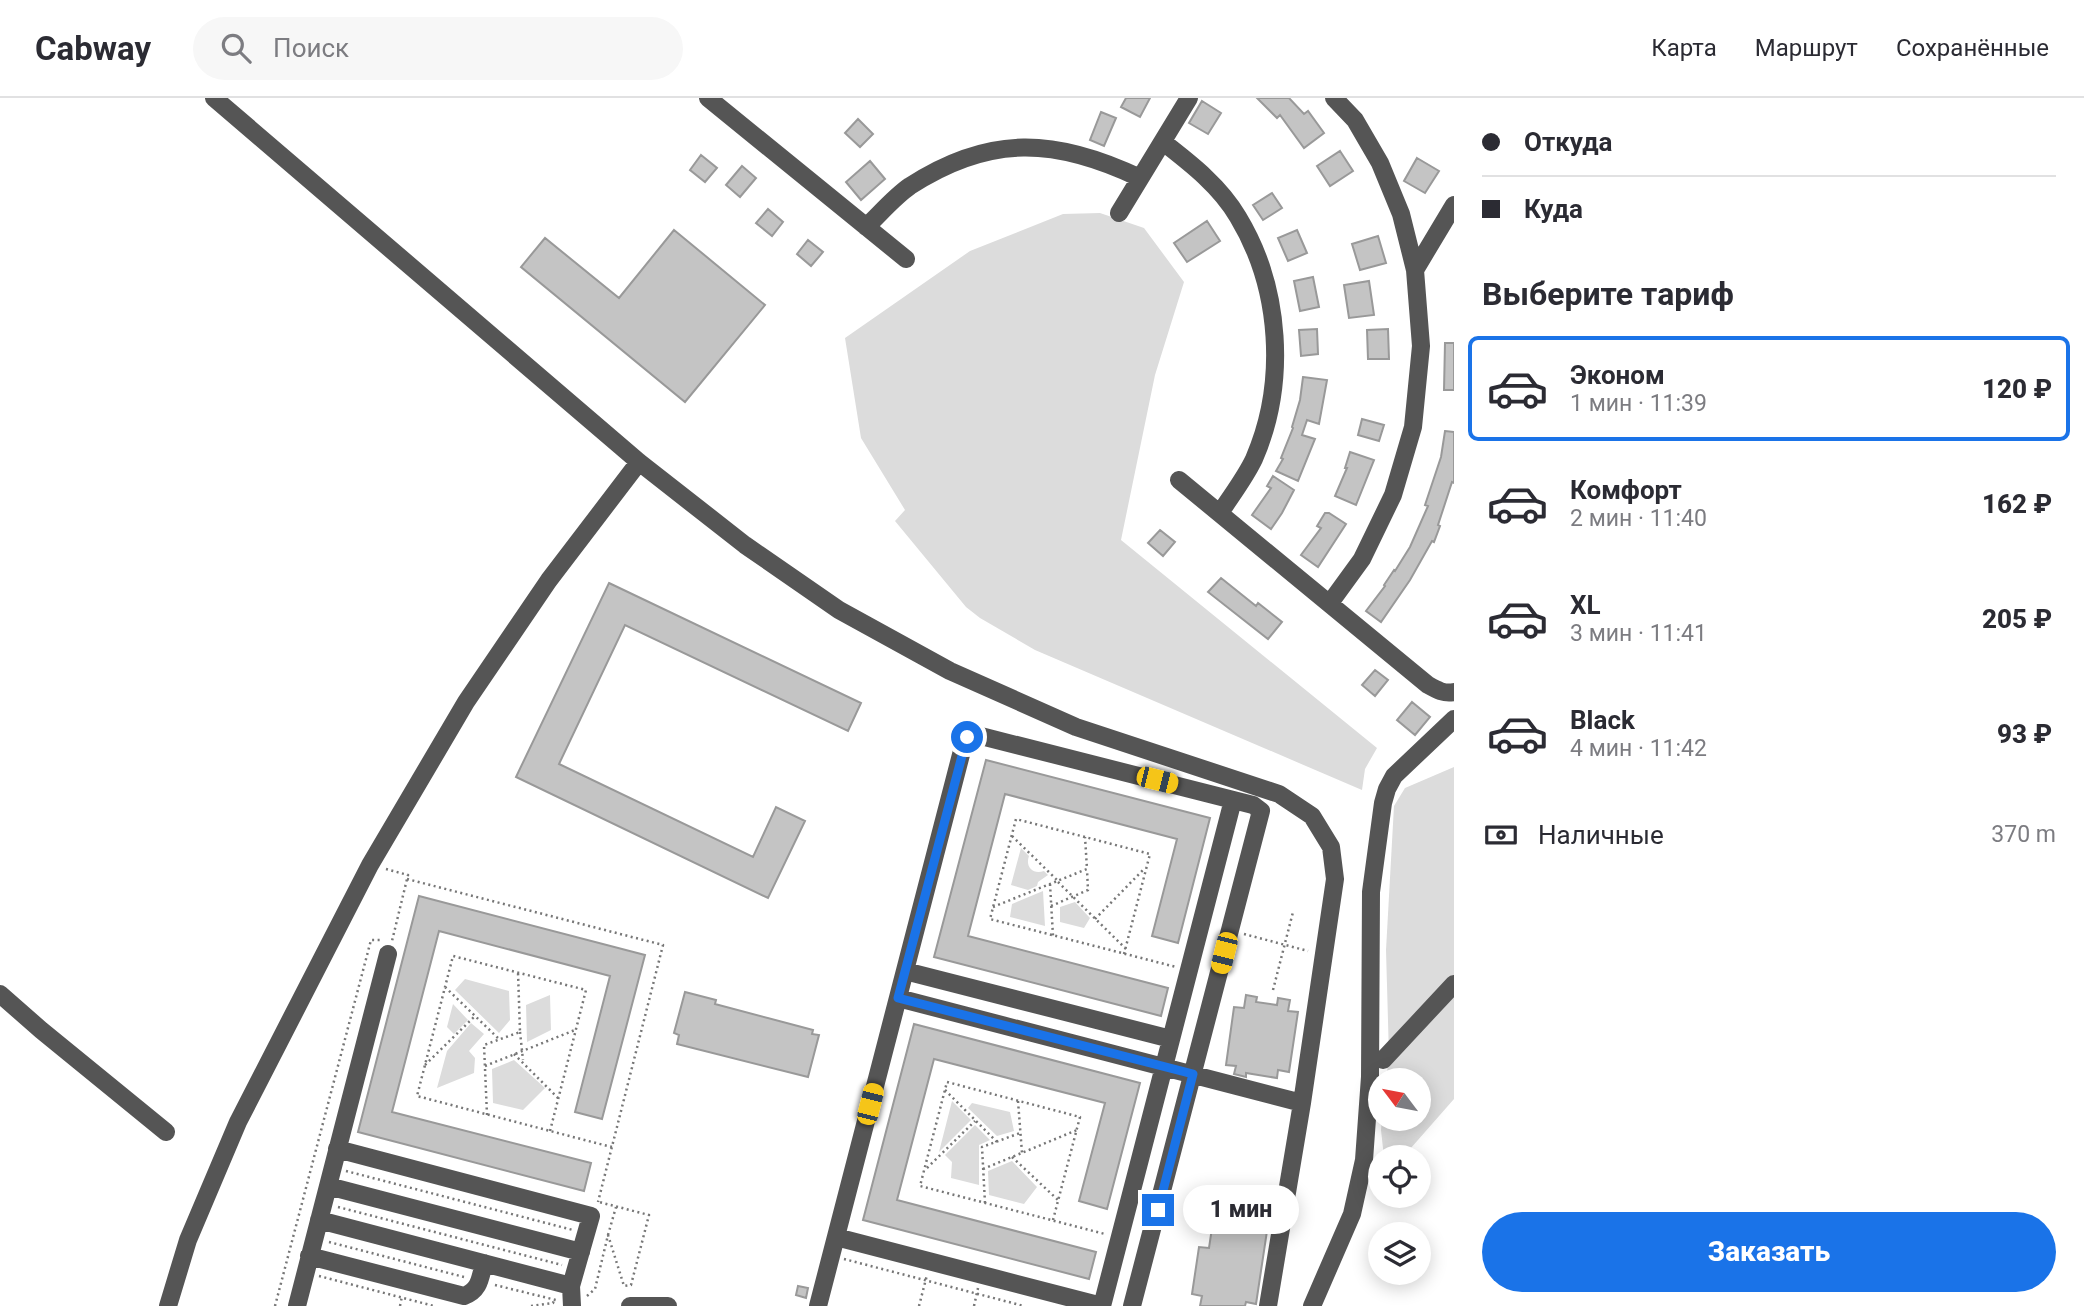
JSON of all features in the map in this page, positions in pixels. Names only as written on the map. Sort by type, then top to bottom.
[{"type":"street","points":[[214,98],[639,462],[745,545],[839,610],[950,671],[1076,727],[1279,794],[1311,816],[1331,847],[1335,879],[1268,1306]]},
{"type":"street","points":[[1119,213],[1189,98]]},
{"type":"street","points":[[1331,603],[1362,559],[1394,495],[1413,427],[1421,346],[1415,270],[1401,214],[1380,163],[1355,120],[1334,98]]},
{"type":"street","points":[[716,100],[906,259]]},
{"type":"street","points":[[1163,142],[1211,183],[1238,216],[1260,264],[1273,317],[1276,367],[1268,418],[1253,461],[1220,513]]},
{"type":"street","points":[[866,227],[907,187],[949,164],[990,150],[1031,148],[1073,152],[1140,178]]},
{"type":"street","points":[[1415,270],[1454,205]]},
{"type":"street","points":[[169,1306],[188,1240],[238,1122],[370,865],[466,702],[549,580],[639,462]]},
{"type":"street","points":[[1180,480],[1428,685],[1438,691],[1454,692]]},
{"type":"street","points":[[1312,1306],[1352,1214],[1364,1160],[1370,1077],[1371,892],[1383,803],[1394,775],[1454,719]]},
{"type":"street","points":[[818,1306],[964,743],[972,734],[1233,800],[1258,807],[1261,811],[1132,1306]]},
{"type":"street","points":[[836,1237],[1102,1306],[1233,800]]},
{"type":"street","points":[[297,1306],[390,948]]},
{"type":"street","points":[[905,971],[1171,1040]]},
{"type":"street","points":[[1383,1060],[1454,984]]},
{"type":"street","points":[[0,994],[40,1030],[166,1132]]},
{"type":"street","points":[[898,998],[1302,1102]]},
{"type":"street","points":[[319,1220],[484,1263],[572,1297],[580,1252],[593,1206],[337,1149]]},
{"type":"street","points":[[328,1186],[580,1252]]},
{"type":"street","points":[[309,1256],[464,1296],[472,1293],[478,1286],[484,1263]]},
{"type":"street","points":[[629,1306],[668,1306]]},
{"type":"path","points":[[1124,954],[1150,854],[1016,820],[990,919],[1189,971]]},
{"type":"path","points":[[1012,836],[1125,949]]},
{"type":"path","points":[[1051,906],[1088,890],[1085,837]]},
{"type":"path","points":[[275,1306],[371,940],[390,948],[408,875],[370,865]]},
{"type":"path","points":[[1095,919],[1147,866]]},
{"type":"path","points":[[993,907],[1087,869]]},
{"type":"path","points":[[407,879],[663,945],[612,1147],[593,1206],[616,1207],[649,1215],[631,1285],[624,1286],[608,1235]]},
{"type":"path","points":[[1050,884],[1053,936]]},
{"type":"path","points":[[1273,990],[1293,912]]},
{"type":"path","points":[[1230,931],[1315,953]]},
{"type":"path","points":[[550,1131],[586,990],[453,956],[417,1097],[612,1147]]},
{"type":"path","points":[[518,972],[523,1063]]},
{"type":"path","points":[[445,986],[499,1040]]},
{"type":"path","points":[[424,1066],[475,1016]]},
{"type":"path","points":[[485,1066],[575,1030]]},
{"type":"path","points":[[487,1115],[484,1045],[520,1032]]},
{"type":"path","points":[[514,1054],[558,1098]]},
{"type":"path","points":[[1053,1220],[1080,1117],[947,1082],[920,1186],[1120,1238]]},
{"type":"path","points":[[945,1090],[997,1142]]},
{"type":"path","points":[[1018,1101],[1021,1153]]},
{"type":"path","points":[[924,1170],[976,1121]]},
{"type":"path","points":[[983,1169],[1077,1129]]},
{"type":"path","points":[[985,1203],[982,1147],[1020,1133]]},
{"type":"path","points":[[1012,1157],[1058,1201]]},
{"type":"path","points":[[344,1171],[573,1230]]},
{"type":"path","points":[[335,1206],[564,1265]]},
{"type":"path","points":[[325,1241],[554,1300],[586,1297],[595,1289],[616,1207]]},
{"type":"path","points":[[831,1256],[1024,1306]]},
{"type":"path","points":[[919,1306],[931,1262]]},
{"type":"path","points":[[316,1276],[433,1306]]},
{"type":"shaded area","points":[[1100,213],[1144,228],[1184,282],[1155,375],[1121,540],[1377,748],[1365,769],[1362,790],[1035,650],[966,607],[895,521],[905,510],[861,438],[845,338],[970,251],[1063,214]]},
{"type":"shaded area","points":[[1454,767],[1454,1099],[1432,1124],[1432,1068],[1388,1068],[1386,950],[1394,806],[1405,788]]},
{"type":"shaded area","points":[[1021,848],[1029,856],[1028,864],[1031,869],[1036,872],[1044,871],[1048,875],[1038,882],[1037,886],[1028,890],[1011,885]]},
{"type":"shaded area","points":[[1043,891],[1045,926],[1010,917],[1012,904]]},
{"type":"shaded area","points":[[1075,902],[1090,918],[1084,928],[1060,922],[1060,907]]},
{"type":"shaded area","points":[[465,979],[509,991],[510,1020],[499,1033],[455,990]]},
{"type":"shaded area","points":[[550,995],[551,1030],[527,1042],[526,1005]]},
{"type":"shaded area","points":[[453,1004],[468,1020],[454,1034],[447,1027]]},
{"type":"shaded area","points":[[471,1023],[484,1034],[469,1051],[475,1058],[474,1073],[437,1088],[447,1051]]},
{"type":"shaded area","points":[[514,1060],[545,1088],[523,1110],[493,1103],[492,1069]]},
{"type":"shaded area","points":[[952,1101],[971,1120],[939,1152]]},
{"type":"shaded area","points":[[972,1103],[1010,1112],[1014,1131],[997,1136],[968,1108]]},
{"type":"shaded area","points":[[975,1125],[990,1140],[979,1145],[979,1185],[951,1178],[952,1162],[945,1155]]},
{"type":"shaded area","points":[[1381,1131],[1426,1131],[1414,1145],[1383,1145]]},
{"type":"shaded area","points":[[1012,1161],[1037,1187],[1024,1204],[989,1195],[988,1171]]},
{"type":"building","points":[[1126,98],[1150,98],[1140,117],[1121,107]]},
{"type":"building","points":[[1257,98],[1289,98],[1304,114],[1308,111],[1324,133],[1304,148],[1280,115],[1277,118]]},
{"type":"building","points":[[1202,101],[1221,113],[1208,134],[1189,123]]},
{"type":"building","points":[[1101,112],[1116,118],[1104,146],[1090,140]]},
{"type":"building","points":[[858,119],[873,134],[860,147],[845,133]]},
{"type":"building","points":[[1340,151],[1353,171],[1330,186],[1317,166]]},
{"type":"building","points":[[701,155],[717,168],[705,182],[690,170]]},
{"type":"building","points":[[1417,158],[1439,171],[1425,193],[1404,181]]},
{"type":"building","points":[[870,161],[885,179],[861,200],[846,182]]},
{"type":"building","points":[[742,166],[756,178],[740,197],[726,185]]},
{"type":"building","points":[[1272,193],[1282,208],[1263,220],[1253,205]]},
{"type":"building","points":[[768,209],[783,222],[772,236],[756,223]]},
{"type":"building","points":[[1207,221],[1220,241],[1187,262],[1174,243]]},
{"type":"building","points":[[674,230],[765,305],[685,402],[521,267],[545,238],[619,298]]},
{"type":"building","points":[[1297,230],[1307,253],[1288,261],[1278,238]]},
{"type":"building","points":[[1378,236],[1386,263],[1360,270],[1352,244]]},
{"type":"building","points":[[808,240],[823,252],[811,266],[797,254]]},
{"type":"building","points":[[1313,277],[1319,307],[1300,311],[1294,281]]},
{"type":"building","points":[[1369,281],[1374,315],[1349,318],[1344,285]]},
{"type":"building","points":[[1317,329],[1318,354],[1301,356],[1299,330]]},
{"type":"building","points":[[1388,329],[1389,359],[1368,359],[1367,330]]},
{"type":"building","points":[[1445,343],[1454,343],[1454,390],[1444,390]]},
{"type":"building","points":[[1303,377],[1327,380],[1319,424],[1307,420],[1302,435],[1315,439],[1298,481],[1276,471],[1293,428]]},
{"type":"building","points":[[1362,419],[1384,425],[1379,441],[1358,435]]},
{"type":"building","points":[[1445,431],[1454,432],[1454,483],[1452,482],[1438,525],[1440,526],[1434,542],[1432,541],[1410,580],[1381,622],[1366,611],[1410,547],[1428,506],[1425,505],[1441,457]]},
{"type":"building","points":[[1350,452],[1374,460],[1356,505],[1335,496],[1347,468]]},
{"type":"building","points":[[1273,476],[1294,490],[1271,529],[1252,515],[1271,488],[1267,486]]},
{"type":"building","points":[[1325,513],[1346,524],[1318,567],[1301,555],[1321,528],[1317,526]]},
{"type":"building","points":[[1160,530],[1175,542],[1163,556],[1148,543]]},
{"type":"building","points":[[1221,578],[1256,606],[1258,603],[1282,622],[1268,639],[1208,592]]},
{"type":"building","points":[[609,583],[861,703],[848,731],[625,625],[559,764],[753,857],[776,807],[805,821],[768,898],[516,777]]},
{"type":"building","points":[[1375,670],[1388,680],[1375,696],[1362,685]]},
{"type":"building","points":[[1412,702],[1430,717],[1415,735],[1397,720]]},
{"type":"building","points":[[986,760],[1210,818],[1178,943],[1152,936],[1177,839],[1005,794],[968,936],[1168,988],[1161,1016],[934,957]]},
{"type":"building","points":[[419,896],[645,955],[602,1119],[575,1112],[610,976],[439,931],[392,1112],[591,1163],[584,1191],[358,1132]]},
{"type":"building","points":[[685,992],[716,1000],[715,1004],[813,1030],[812,1034],[819,1035],[808,1077],[677,1044],[679,1035],[674,1033]]},
{"type":"building","points":[[1246,995],[1257,997],[1256,1002],[1277,1005],[1278,998],[1290,1000],[1288,1011],[1298,1012],[1289,1072],[1278,1070],[1277,1078],[1246,1073],[1246,1077],[1234,1074],[1236,1066],[1226,1065],[1234,1007],[1244,1008]]},
{"type":"building","points":[[914,1024],[1140,1083],[1107,1209],[1079,1201],[1105,1103],[934,1059],[897,1200],[1096,1252],[1089,1279],[863,1220]]},
{"type":"building","points":[[1218,1188],[1234,1191],[1234,1197],[1261,1201],[1260,1209],[1270,1211],[1256,1304],[1246,1302],[1245,1306],[1200,1306],[1202,1296],[1192,1294],[1199,1247],[1209,1248]]},
{"type":"building","points":[[798,1286],[808,1288],[806,1298],[796,1295]]},
{"type":"route","points":[[967,737],[898,998],[1193,1074],[1158,1210]]}]
